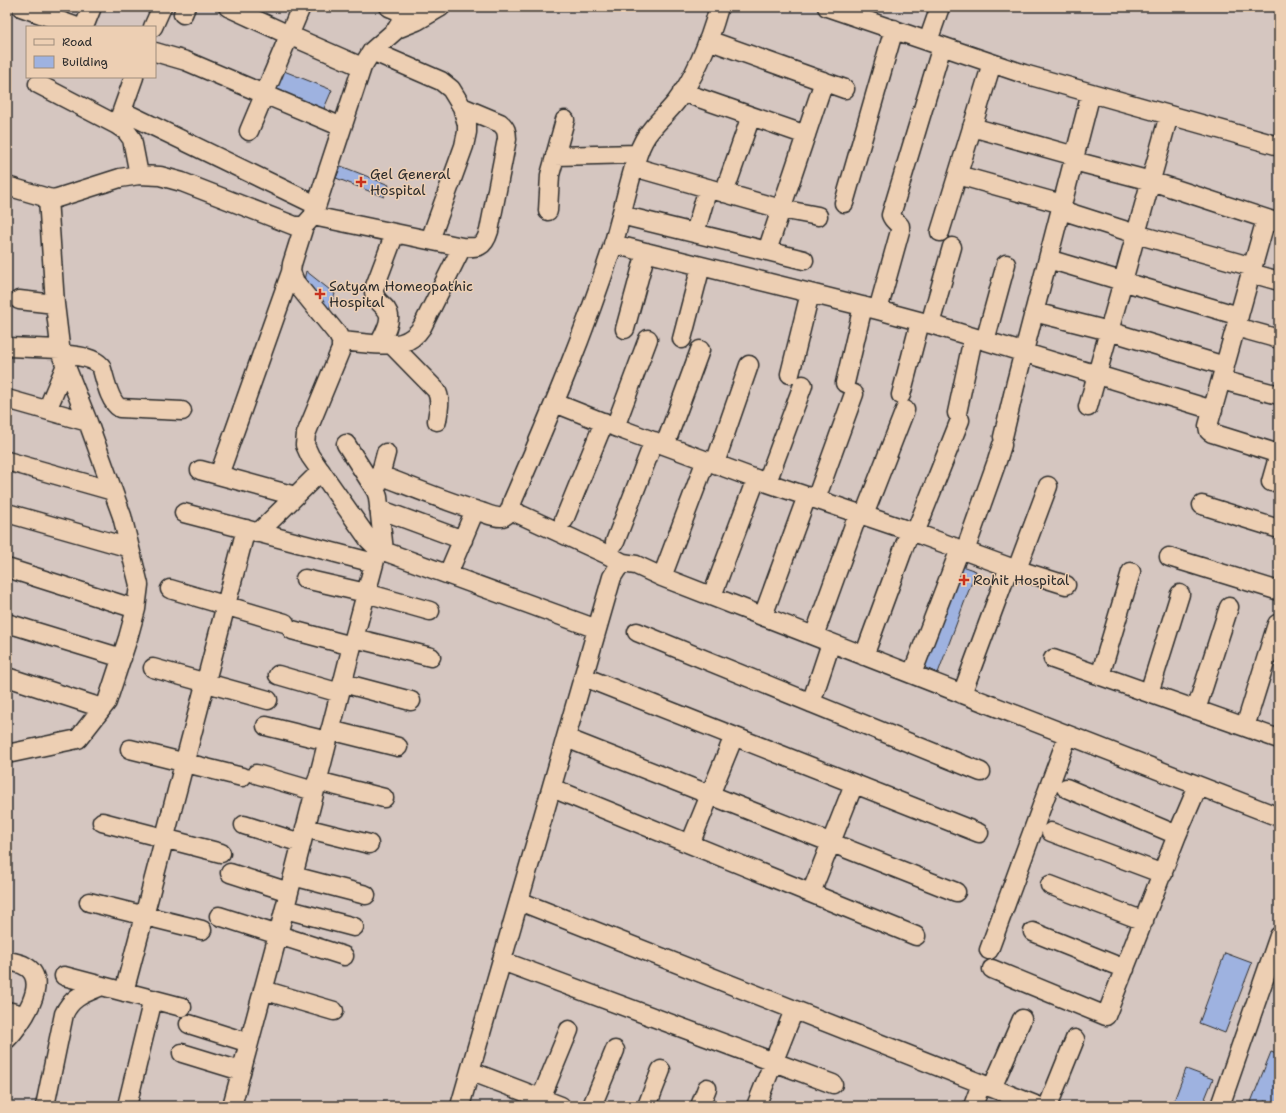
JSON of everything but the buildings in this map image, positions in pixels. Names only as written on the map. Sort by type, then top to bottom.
[{"type":"street","points":[[21,7],[50,12],[75,26]]},
{"type":"street","points":[[84,26],[92,7]]},
{"type":"street","points":[[153,26],[162,7]]},
{"type":"street","points":[[228,7],[362,67]]},
{"type":"street","points":[[249,131],[301,7]]},
{"type":"street","points":[[389,7],[413,14]]},
{"type":"street","points":[[219,475],[362,67],[372,51],[413,14],[441,7]]},
{"type":"street","points":[[346,444],[378,483],[501,517],[506,516],[512,508],[513,500],[555,403],[589,314],[613,244],[642,143],[651,130],[676,102],[691,77],[708,40],[719,7]]},
{"type":"street","points":[[827,7],[1024,74],[1279,146]]},
{"type":"street","points":[[763,616],[812,497],[850,389],[870,308],[900,231],[900,226],[894,221],[891,215],[935,43],[940,7]]},
{"type":"street","points":[[844,203],[894,29]]},
{"type":"street","points":[[708,40],[846,89]]},
{"type":"street","points":[[372,51],[441,81],[451,89],[462,107],[467,124],[466,138],[430,240]]},
{"type":"street","points":[[156,52],[186,61],[342,127]]},
{"type":"street","points":[[940,232],[992,63]]},
{"type":"street","points":[[134,78],[119,118],[132,139],[139,175]]},
{"type":"street","points":[[767,251],[824,81]]},
{"type":"street","points":[[38,84],[119,118],[311,216],[462,247],[476,247],[481,246],[487,237],[507,139],[507,132],[505,127],[500,123],[462,107]]},
{"type":"street","points":[[682,92],[806,135]]},
{"type":"street","points":[[912,674],[963,550],[1003,441],[1023,353],[1092,93]]},
{"type":"street","points":[[1088,407],[1169,115]]},
{"type":"street","points":[[695,233],[751,116]]},
{"type":"street","points":[[548,211],[549,186],[555,156],[565,120]]},
{"type":"street","points":[[972,127],[1151,181],[1272,221],[1252,270],[1208,426],[1209,431],[1212,433],[1279,454],[1271,482]]},
{"type":"street","points":[[555,156],[636,160],[716,190],[781,209],[818,216]]},
{"type":"street","points":[[958,174],[1061,207],[1136,234],[1252,270],[1279,281]]},
{"type":"street","points":[[7,190],[7,186],[51,198],[73,193],[120,178],[139,175],[160,176],[182,182],[295,226],[311,216]]},
{"type":"street","points":[[7,754],[78,739],[107,702],[122,658],[136,609],[139,585],[122,516],[88,422],[55,304],[51,198]]},
{"type":"street","points":[[621,215],[804,260]]},
{"type":"street","points":[[386,345],[389,316],[388,312],[375,297],[374,288],[395,233]]},
{"type":"street","points":[[613,244],[925,323],[1213,410]]},
{"type":"street","points":[[341,341],[386,345],[401,344],[410,340],[422,328],[462,247]]},
{"type":"street","points":[[814,636],[903,403],[925,323],[952,247]]},
{"type":"street","points":[[625,329],[646,252]]},
{"type":"street","points":[[1048,259],[1123,282],[1237,322],[1279,339]]},
{"type":"street","points":[[864,656],[958,416],[979,340],[1006,264]]},
{"type":"street","points":[[682,340],[701,266]]},
{"type":"street","points":[[291,272],[295,282],[338,335],[341,341],[341,349],[306,434],[305,445],[320,471],[379,555]]},
{"type":"street","points":[[712,596],[762,480],[797,379],[810,293]]},
{"type":"street","points":[[19,300],[55,304]]},
{"type":"street","points":[[1034,312],[1109,331],[1279,395]]},
{"type":"street","points":[[564,520],[610,425],[648,339]]},
{"type":"street","points":[[386,345],[436,390],[440,400],[437,421]]},
{"type":"street","points":[[7,347],[98,362],[102,366],[111,398],[116,406],[120,408],[182,411]]},
{"type":"street","points":[[615,542],[700,350]]},
{"type":"street","points":[[46,410],[70,357]]},
{"type":"street","points":[[662,577],[750,365]]},
{"type":"street","points":[[7,400],[88,422]]},
{"type":"street","points":[[555,403],[711,462],[1013,568],[1066,585]]},
{"type":"street","points":[[232,1106],[278,935],[366,593],[379,555],[378,483],[386,454]]},
{"type":"street","points":[[7,461],[113,492]]},
{"type":"street","points":[[200,470],[295,496]]},
{"type":"street","points":[[124,992],[226,605],[252,531],[295,496],[320,471]]},
{"type":"street","points":[[962,694],[1048,486]]},
{"type":"street","points":[[1202,505],[1279,529]]},
{"type":"street","points":[[512,508],[519,514],[623,563],[636,565],[662,577],[1279,817]]},
{"type":"street","points":[[379,510],[463,540]]},
{"type":"street","points":[[448,574],[475,510]]},
{"type":"street","points":[[7,513],[130,548]]},
{"type":"street","points":[[184,513],[252,531],[379,555],[448,574],[597,629]]},
{"type":"street","points":[[1169,557],[1279,591]]},
{"type":"street","points":[[460,1106],[612,577],[623,563]]},
{"type":"street","points":[[7,568],[136,609]]},
{"type":"street","points":[[1100,676],[1131,572]]},
{"type":"street","points":[[306,579],[366,593],[430,611]]},
{"type":"street","points":[[170,589],[226,605],[289,626],[353,642],[431,658]]},
{"type":"street","points":[[1149,693],[1180,594]]},
{"type":"street","points":[[1196,710],[1229,607]]},
{"type":"street","points":[[7,623],[122,658]]},
{"type":"street","points":[[1245,727],[1277,624]]},
{"type":"street","points":[[637,632],[981,772]]},
{"type":"street","points":[[810,703],[831,643]]},
{"type":"street","points":[[1052,659],[1279,739]]},
{"type":"street","points":[[153,668],[268,700]]},
{"type":"street","points":[[278,675],[412,701]]},
{"type":"street","points":[[7,677],[102,708]]},
{"type":"street","points":[[584,677],[979,833]]},
{"type":"street","points":[[266,726],[398,747]]},
{"type":"street","points":[[989,950],[1068,735]]},
{"type":"street","points":[[690,844],[734,736]]},
{"type":"street","points":[[566,738],[956,892]]},
{"type":"street","points":[[130,749],[249,776],[384,798]]},
{"type":"street","points":[[811,893],[854,784]]},
{"type":"street","points":[[992,969],[1106,1016],[1163,874],[1177,835],[1198,786]]},
{"type":"street","points":[[552,788],[916,936]]},
{"type":"street","points":[[1066,788],[1177,835]]},
{"type":"street","points":[[102,822],[221,853]]},
{"type":"street","points":[[244,825],[303,836],[369,844]]},
{"type":"street","points":[[1050,832],[1163,874]]},
{"type":"street","points":[[230,873],[289,892],[354,927]]},
{"type":"street","points":[[1050,885],[1144,921]]},
{"type":"street","points":[[289,892],[366,895]]},
{"type":"street","points":[[519,901],[1038,1106]]},
{"type":"street","points":[[89,902],[202,930]]},
{"type":"street","points":[[219,916],[344,956]]},
{"type":"street","points":[[1033,932],[1125,969]]},
{"type":"street","points":[[1220,1106],[1279,936]]},
{"type":"street","points":[[7,1039],[17,1029],[35,994],[36,985],[35,976],[30,969],[8,958]]},
{"type":"street","points":[[502,961],[833,1084]]},
{"type":"street","points":[[64,976],[182,1007]]},
{"type":"street","points":[[45,1106],[64,1014],[67,1006],[81,995],[102,986]]},
{"type":"street","points":[[263,990],[334,1011]]},
{"type":"street","points":[[127,1106],[153,1000]]},
{"type":"street","points":[[756,1106],[794,1010]]},
{"type":"street","points":[[7,1011],[24,1015]]},
{"type":"street","points":[[973,1106],[987,1086],[1022,1020]]},
{"type":"street","points":[[189,1024],[249,1043]]},
{"type":"street","points":[[541,1098],[569,1030]]},
{"type":"street","points":[[1048,1106],[1075,1039]]},
{"type":"street","points":[[592,1106],[616,1050]]},
{"type":"street","points":[[182,1053],[241,1071]]},
{"type":"street","points":[[647,1106],[661,1070]]},
{"type":"street","points":[[470,1071],[561,1106]]},
{"type":"street","points":[[700,1106],[708,1088]]},
{"type":"place","name":"Gel General Hospital","points":[[361,182]]},
{"type":"place","name":"Satyam Homeopathic Hospital","points":[[320,294]]},
{"type":"place","name":"Rohit Hospital","points":[[964,580]]}]
